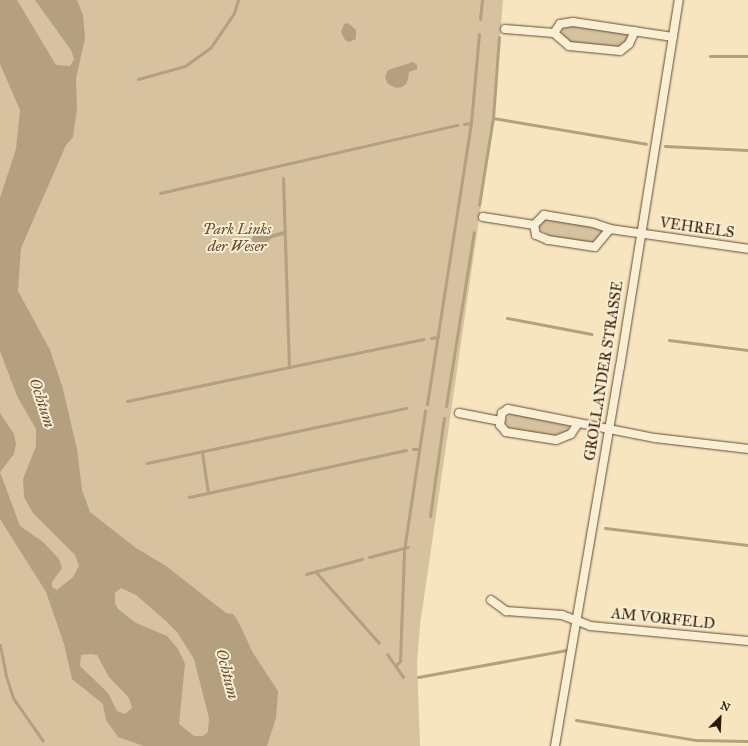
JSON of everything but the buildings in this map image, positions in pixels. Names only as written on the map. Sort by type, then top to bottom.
[{"type":"street","name":"GROLLANDER STRASSE","points":[[555,746],[610,430],[679,0]]},
{"type":"street","points":[[554,33],[560,24],[573,22],[673,37]]},
{"type":"street","points":[[505,29],[554,33],[568,46],[620,51],[629,44],[635,31]]},
{"type":"street","name":"VEHRELS","points":[[534,225],[544,215],[593,222],[610,229],[641,235],[748,249]]},
{"type":"street","points":[[483,217],[534,225],[536,235],[548,240],[595,247],[610,229]]},
{"type":"street","points":[[577,425],[571,434],[556,440],[506,432],[500,425],[500,421],[502,413],[508,409],[573,421],[577,425],[702,445],[748,449]]},
{"type":"street","points":[[459,414],[500,421]]},
{"type":"street","name":"AM VORFELD","points":[[491,600],[506,611],[562,615],[590,626],[748,641]]},
{"type":"green space","name":"Park Links der Weser","points":[[0,0],[503,0],[494,116],[420,625],[417,662],[420,746],[0,746]]},
{"type":"green space","points":[[567,25],[628,33],[628,38],[625,44],[615,48],[573,44],[562,34],[562,30]]},
{"type":"green space","points":[[548,217],[602,228],[603,231],[593,243],[552,237],[539,229],[540,223]]},
{"type":"green space","points":[[511,413],[566,423],[569,427],[568,432],[550,436],[510,430],[505,421]]},
{"type":"water","name":"Ochtum","points":[[0,0],[17,0],[56,65],[70,66],[74,59],[71,50],[35,0],[77,0],[83,15],[85,38],[76,79],[77,108],[73,137],[66,145],[21,248],[18,291],[50,350],[63,389],[77,449],[82,490],[90,512],[136,548],[166,566],[226,613],[233,614],[238,621],[253,653],[278,691],[276,718],[267,746],[144,746],[118,737],[106,720],[103,704],[72,679],[64,644],[46,592],[0,519],[0,472],[20,526],[43,542],[59,559],[62,568],[52,582],[52,587],[57,590],[73,577],[79,566],[75,555],[33,513],[24,497],[23,479],[36,446],[36,429],[17,396],[0,351],[0,198],[16,149],[20,110],[0,64]],"holes":[[[121,588],[136,595],[166,621],[177,632],[194,659],[209,718],[208,732],[203,736],[194,736],[179,724],[185,664],[178,649],[167,636],[136,623],[118,609],[115,603],[115,593]],[[81,655],[97,655],[109,677],[129,698],[132,708],[125,714],[117,711],[108,693],[80,666]]]},
{"type":"water","points":[[348,23],[356,30],[356,39],[349,42],[345,40],[341,32],[344,24]]},
{"type":"water","points":[[413,62],[417,65],[417,69],[409,72],[407,83],[402,87],[396,88],[388,84],[385,77],[388,70]]},
{"type":"water","points":[[262,229],[273,234],[284,231],[284,235],[272,238],[261,247],[254,245],[252,239],[255,231]]},
{"type":"water","points":[[0,413],[14,434],[16,444],[14,454],[0,472]]},
{"type":"waterway","points":[[138,79],[185,66],[211,47],[234,13],[238,0]]},
{"type":"waterway","points":[[480,19],[482,0]]},
{"type":"waterway","points":[[427,404],[471,123],[479,34]]},
{"type":"waterway","points":[[479,205],[493,118],[499,37]]},
{"type":"waterway","points":[[710,56],[748,56]]},
{"type":"waterway","points":[[493,118],[646,144]]},
{"type":"waterway","points":[[464,124],[471,123]]},
{"type":"waterway","points":[[160,193],[457,125]]},
{"type":"waterway","points":[[665,146],[748,150]]},
{"type":"waterway","points":[[283,178],[289,367]]},
{"type":"waterway","points":[[446,406],[474,232]]},
{"type":"waterway","points":[[507,318],[592,334]]},
{"type":"waterway","points":[[431,338],[438,337]]},
{"type":"waterway","points":[[127,401],[424,339]]},
{"type":"waterway","points":[[669,340],[748,350]]},
{"type":"waterway","points":[[147,463],[406,408]]},
{"type":"waterway","points":[[396,665],[400,661],[404,550],[425,411]]},
{"type":"waterway","points":[[430,516],[444,418]]},
{"type":"waterway","points":[[413,449],[419,449]]},
{"type":"waterway","points":[[189,497],[406,450]]},
{"type":"waterway","points":[[202,452],[208,493]]},
{"type":"waterway","points":[[605,528],[748,545]]},
{"type":"waterway","points":[[369,557],[408,547]]},
{"type":"waterway","points":[[306,574],[362,559]]},
{"type":"waterway","points":[[315,571],[379,643]]},
{"type":"waterway","points":[[0,645],[6,676],[13,698],[43,741]]},
{"type":"waterway","points":[[418,677],[566,650]]},
{"type":"waterway","points":[[387,654],[403,677]]},
{"type":"waterway","points":[[576,720],[696,740],[748,741]]}]
